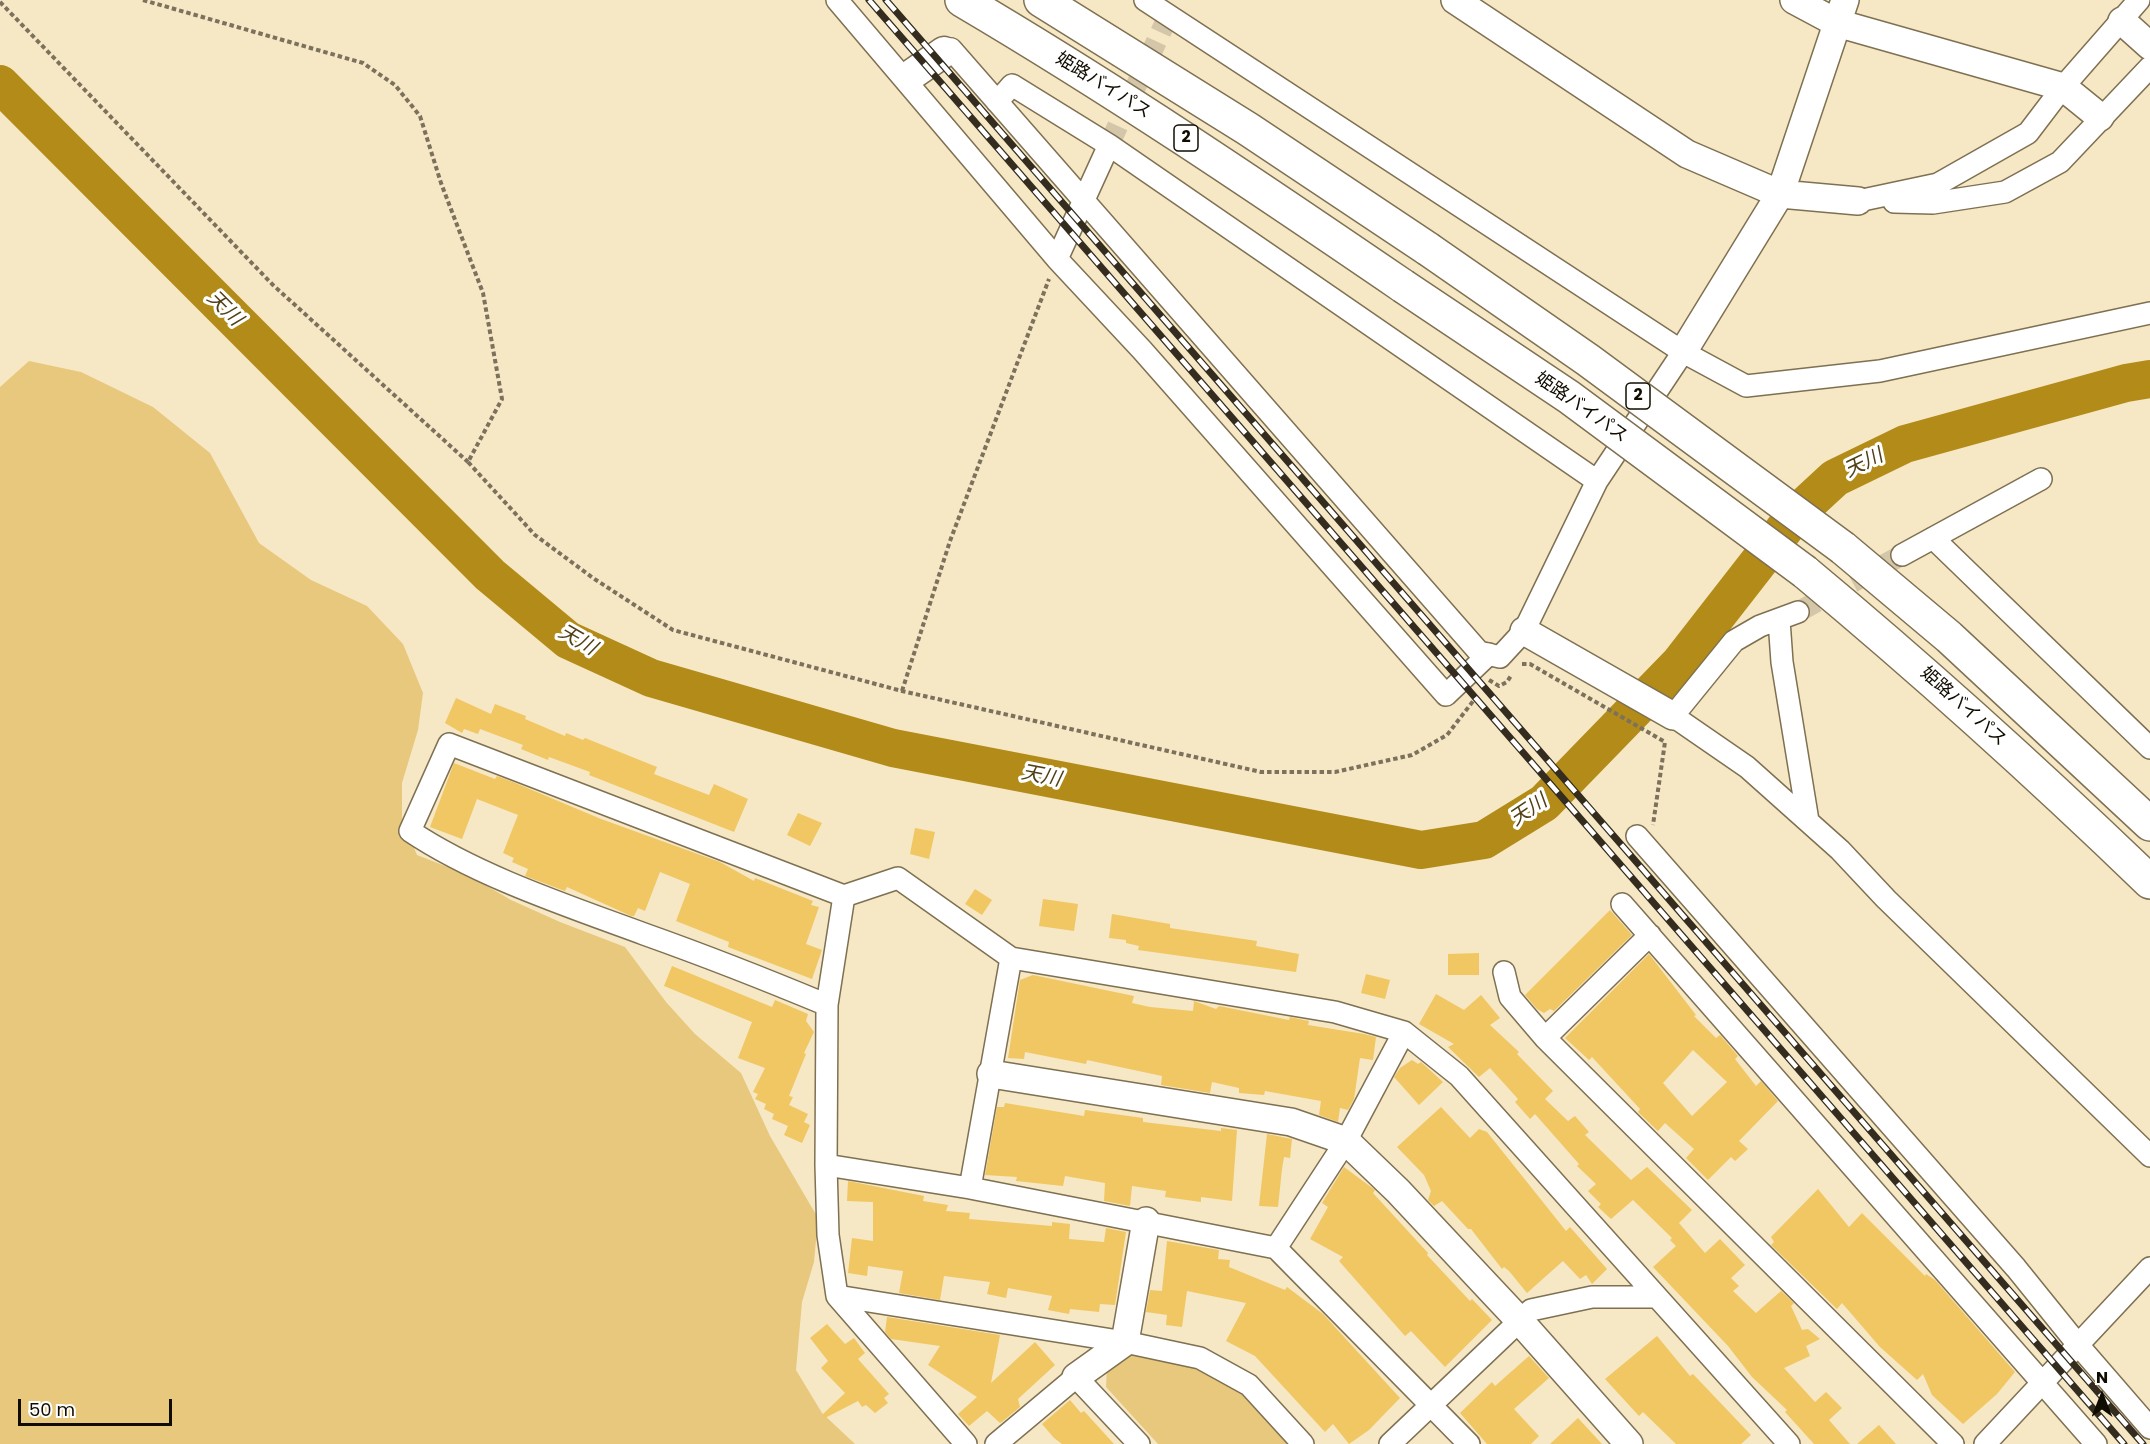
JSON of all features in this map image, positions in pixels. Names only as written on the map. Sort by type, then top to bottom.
[{"type":"highway","name":"姫路バイパス","points":[[962,0],[1178,133],[1569,398],[1805,572],[1923,671],[2034,770],[2150,882]]},
{"type":"highway","name":"2","points":[[1041,0],[1248,129],[1428,249],[1588,360],[1843,549],[1949,637],[2150,824]]},
{"type":"main road","points":[[911,75],[944,52]]},
{"type":"street","points":[[837,0],[1057,259],[1142,350],[1446,695],[1495,655],[1532,635],[1597,481],[1683,352],[1780,194],[1841,12]]},
{"type":"street","points":[[1145,0],[1174,7],[1683,352],[1746,386],[1880,371],[2150,313]]},
{"type":"street","points":[[1455,0],[1687,154],[1780,194],[1858,201],[1933,203],[2005,192],[2060,162],[2100,117],[2150,67]]},
{"type":"street","points":[[1794,0],[1841,12],[2063,87],[2100,117]]},
{"type":"street","points":[[1858,201],[1938,184],[2028,132],[2063,87],[2139,0]]},
{"type":"street","points":[[2122,21],[2150,46]]},
{"type":"street","points":[[944,52],[951,49],[1479,652],[1495,655]]},
{"type":"street","points":[[997,102],[1012,85],[1109,145],[1597,481]]},
{"type":"street","points":[[1057,259],[1109,145]]},
{"type":"street","points":[[1902,555],[2041,479]]},
{"type":"street","points":[[1933,538],[2150,748]]},
{"type":"street","points":[[1669,714],[1734,641],[1760,626],[1789,616],[1782,662],[1808,821]]},
{"type":"street","points":[[1532,635],[1669,714],[1747,767],[1808,821],[2150,1156]]},
{"type":"street","points":[[828,1005],[704,955],[558,902],[442,853],[410,831],[449,744],[844,896],[898,878],[1011,958],[1335,1012],[1404,1032],[1459,1076],[1789,1444]]},
{"type":"street","points":[[1637,836],[2016,1268],[2150,1428]]},
{"type":"street","points":[[844,896],[828,1005],[826,1165],[828,1235],[837,1296],[966,1444]]},
{"type":"street","points":[[1622,904],[2096,1444]]},
{"type":"street","points":[[1545,1038],[1650,935]]},
{"type":"street","points":[[970,1188],[1011,958]]},
{"type":"street","points":[[1504,972],[1510,997],[1545,1038],[1953,1444]]},
{"type":"street","points":[[1276,1248],[1346,1141],[1404,1032]]},
{"type":"street","points":[[991,1074],[1291,1122],[1346,1141],[1398,1191],[1520,1320],[1629,1444]]},
{"type":"street","points":[[826,1165],[970,1188],[1276,1248],[1469,1444]]},
{"type":"street","points":[[996,1444],[1076,1377],[1125,1342],[1146,1221]]},
{"type":"street","points":[[1985,1444],[2150,1268]]},
{"type":"street","points":[[837,1296],[1125,1342],[1200,1358],[1249,1385],[1303,1444]]},
{"type":"street","points":[[1390,1444],[1531,1310],[1592,1297],[1655,1297]]},
{"type":"street","points":[[1076,1377],[1139,1444]]},
{"type":"path","points":[[143,0],[363,63],[395,85],[420,116],[441,183],[483,293],[502,399],[468,462]]},
{"type":"path","points":[[0,2],[273,285],[468,462],[535,535],[593,578],[672,630],[902,691],[1261,772],[1335,772],[1412,755],[1447,735],[1480,693]]},
{"type":"path","points":[[902,691],[950,541],[1057,259]]},
{"type":"path","points":[[1486,685],[1495,655]]},
{"type":"path","points":[[1530,664],[1656,737]]},
{"type":"shaded area","points":[[29,361],[81,372],[153,407],[210,453],[259,543],[311,580],[367,606],[403,644],[423,693],[418,730],[402,783],[402,820],[417,855],[468,875],[511,900],[560,922],[625,947],[666,1002],[695,1034],[741,1073],[770,1136],[818,1218],[814,1262],[802,1302],[796,1370],[822,1413],[855,1444],[0,1444],[0,387]]},
{"type":"shaded area","points":[[1146,1352],[1202,1368],[1237,1389],[1289,1444],[1158,1444],[1106,1387],[1107,1368],[1122,1357]]},
{"type":"building","points":[[456,698],[491,714],[495,704],[526,716],[525,719],[565,736],[566,733],[583,740],[585,738],[657,767],[654,774],[709,795],[714,784],[748,799],[734,832],[589,775],[590,772],[549,757],[548,760],[521,749],[523,745],[480,729],[478,734],[464,729],[462,733],[445,723]]},
{"type":"building","points":[[454,763],[495,779],[497,776],[513,782],[601,819],[720,862],[754,881],[755,878],[813,901],[811,905],[819,907],[806,944],[822,950],[812,979],[728,947],[729,942],[676,921],[690,884],[660,872],[645,911],[638,908],[634,916],[567,887],[565,891],[525,876],[528,869],[512,862],[514,858],[503,853],[518,815],[477,799],[462,839],[430,827]]},
{"type":"building","points":[[798,813],[822,823],[810,846],[787,835]]},
{"type":"building","points":[[915,828],[935,832],[929,859],[910,854]]},
{"type":"building","points":[[975,889],[992,900],[982,915],[965,904]]},
{"type":"building","points":[[1043,899],[1078,904],[1074,931],[1039,926]]},
{"type":"building","points":[[1610,910],[1632,935],[1554,1011],[1550,1009],[1544,1013],[1537,1009],[1525,995]]},
{"type":"building","points":[[1112,914],[1170,924],[1170,928],[1257,941],[1256,946],[1299,954],[1296,972],[1138,950],[1139,946],[1126,943],[1126,940],[1109,938]]},
{"type":"building","points":[[1479,953],[1479,975],[1448,975],[1448,954]]},
{"type":"building","points":[[1649,954],[1696,1015],[1694,1016],[1716,1038],[1720,1035],[1738,1056],[1735,1059],[1756,1086],[1761,1081],[1778,1101],[1739,1141],[1748,1149],[1735,1161],[1731,1157],[1708,1180],[1686,1158],[1694,1149],[1665,1123],[1658,1131],[1638,1112],[1640,1109],[1592,1057],[1589,1060],[1565,1038]],"holes":[[[1693,1050],[1727,1082],[1692,1116],[1663,1083]]]},
{"type":"building","points":[[672,966],[772,1007],[775,1000],[808,1014],[806,1021],[814,1032],[789,1096],[793,1097],[789,1105],[808,1114],[804,1122],[810,1125],[802,1143],[784,1135],[788,1126],[772,1119],[774,1114],[764,1109],[766,1104],[755,1099],[758,1094],[753,1092],[765,1068],[738,1058],[752,1022],[664,986]]},
{"type":"building","points":[[1366,974],[1390,980],[1385,999],[1361,993]]},
{"type":"building","points":[[1033,975],[1134,996],[1132,1003],[1150,1007],[1193,1011],[1194,1001],[1216,1009],[1219,1006],[1289,1020],[1290,1017],[1309,1021],[1308,1025],[1376,1037],[1373,1060],[1360,1058],[1354,1099],[1348,1110],[1340,1108],[1338,1122],[1319,1115],[1321,1101],[1265,1091],[1264,1095],[1239,1093],[1239,1088],[1212,1082],[1210,1093],[1161,1085],[1162,1076],[1087,1060],[1086,1064],[1025,1052],[1024,1059],[1008,1058],[1020,980]]},
{"type":"building","points":[[1436,994],[1464,1010],[1481,995],[1500,1018],[1490,1025],[1519,1052],[1517,1054],[1553,1091],[1545,1099],[1568,1121],[1575,1116],[1589,1132],[1585,1135],[1631,1180],[1647,1167],[1692,1210],[1679,1223],[1705,1253],[1720,1239],[1745,1265],[1731,1278],[1739,1286],[1733,1291],[1756,1313],[1781,1291],[1794,1303],[1791,1306],[1802,1330],[1808,1329],[1820,1339],[1806,1346],[1810,1356],[1784,1368],[1815,1402],[1826,1392],[1842,1408],[1829,1420],[1850,1444],[1814,1444],[1785,1412],[1787,1410],[1752,1377],[1728,1346],[1653,1267],[1676,1246],[1670,1240],[1672,1238],[1633,1200],[1611,1219],[1598,1207],[1601,1204],[1588,1191],[1596,1184],[1577,1166],[1579,1164],[1535,1114],[1530,1119],[1515,1102],[1518,1099],[1490,1068],[1479,1077],[1448,1047],[1454,1044],[1419,1024]]},
{"type":"building","points":[[1412,1060],[1418,1064],[1421,1062],[1443,1082],[1419,1105],[1394,1077],[1400,1068]]},
{"type":"building","points":[[1005,1103],[1084,1116],[1085,1110],[1143,1118],[1143,1122],[1221,1131],[1221,1128],[1237,1130],[1232,1201],[1201,1197],[1201,1202],[1165,1197],[1166,1191],[1132,1186],[1130,1206],[1104,1201],[1105,1183],[1065,1176],[1063,1186],[1016,1181],[1017,1177],[985,1175],[997,1107],[1004,1107]]},
{"type":"building","points":[[1441,1107],[1470,1138],[1479,1129],[1487,1132],[1566,1231],[1570,1227],[1607,1269],[1592,1284],[1586,1275],[1580,1279],[1563,1261],[1527,1293],[1509,1271],[1504,1267],[1502,1269],[1471,1229],[1468,1229],[1442,1201],[1434,1206],[1428,1200],[1431,1191],[1424,1175],[1397,1147]]},
{"type":"building","points":[[1267,1134],[1292,1139],[1290,1158],[1284,1157],[1278,1207],[1259,1206]]},
{"type":"building","points":[[1344,1167],[1375,1190],[1373,1193],[1428,1253],[1427,1255],[1470,1301],[1472,1299],[1492,1320],[1445,1367],[1411,1331],[1405,1336],[1339,1261],[1343,1257],[1310,1239],[1328,1207],[1322,1203]]},
{"type":"building","points":[[848,1181],[924,1196],[923,1201],[948,1205],[946,1211],[970,1213],[969,1219],[1052,1226],[1052,1222],[1070,1224],[1069,1239],[1104,1242],[1106,1228],[1126,1232],[1115,1305],[1100,1304],[1099,1312],[1070,1309],[1069,1314],[1048,1310],[1052,1296],[1008,1288],[1006,1298],[987,1294],[990,1282],[944,1276],[940,1300],[899,1293],[903,1271],[868,1266],[867,1276],[848,1273],[852,1238],[873,1241],[873,1202],[847,1201]]},
{"type":"building","points":[[1818,1189],[1849,1227],[1862,1213],[1925,1276],[1926,1274],[1935,1280],[2015,1372],[1997,1394],[1963,1424],[1932,1395],[1923,1374],[1917,1380],[1880,1347],[1842,1303],[1837,1309],[1771,1245],[1774,1242],[1771,1237]]},
{"type":"building","points":[[1167,1241],[1219,1250],[1218,1259],[1230,1260],[1229,1267],[1285,1290],[1287,1287],[1323,1314],[1400,1398],[1369,1430],[1349,1444],[1333,1424],[1325,1432],[1255,1356],[1226,1341],[1246,1303],[1187,1291],[1182,1327],[1166,1325],[1167,1315],[1146,1312],[1150,1290],[1162,1291]]},
{"type":"building","points":[[887,1317],[1000,1335],[991,1383],[1035,1342],[1055,1365],[1018,1399],[1020,1407],[1003,1421],[1000,1423],[987,1411],[969,1426],[958,1414],[977,1397],[928,1365],[940,1346],[891,1339],[885,1332]]},
{"type":"building","points":[[827,1324],[845,1344],[854,1338],[865,1353],[858,1359],[889,1394],[884,1398],[888,1403],[875,1413],[866,1405],[862,1407],[858,1401],[825,1418],[822,1415],[845,1393],[821,1368],[828,1361],[810,1338]]},
{"type":"building","points":[[1657,1336],[1690,1376],[1693,1374],[1751,1435],[1741,1444],[1676,1444],[1643,1412],[1639,1416],[1605,1379]]},
{"type":"building","points":[[1529,1356],[1549,1378],[1514,1409],[1539,1436],[1531,1444],[1487,1444],[1460,1413],[1492,1382],[1495,1386]]},
{"type":"building","points":[[1070,1400],[1081,1413],[1084,1411],[1114,1444],[1062,1444],[1054,1438],[1042,1424]]},
{"type":"building","points":[[1578,1418],[1602,1444],[1550,1444]]},
{"type":"building","points":[[1879,1425],[1896,1444],[1857,1444]]},
{"type":"waterway","name":"天川","points":[[0,84],[490,575],[568,640],[651,678],[893,748],[1421,850],[1484,840],[1544,803],[1680,663],[1796,514],[1835,478],[1905,444],[2126,383],[2150,379]]},
{"type":"tunnel","points":[[1109,145],[1169,14]]},
{"type":"tunnel","points":[[1798,612],[1902,555]]},
{"type":"railway","points":[[869,0],[2124,1444]]},
{"type":"railway","points":[[886,0],[2143,1444]]}]
